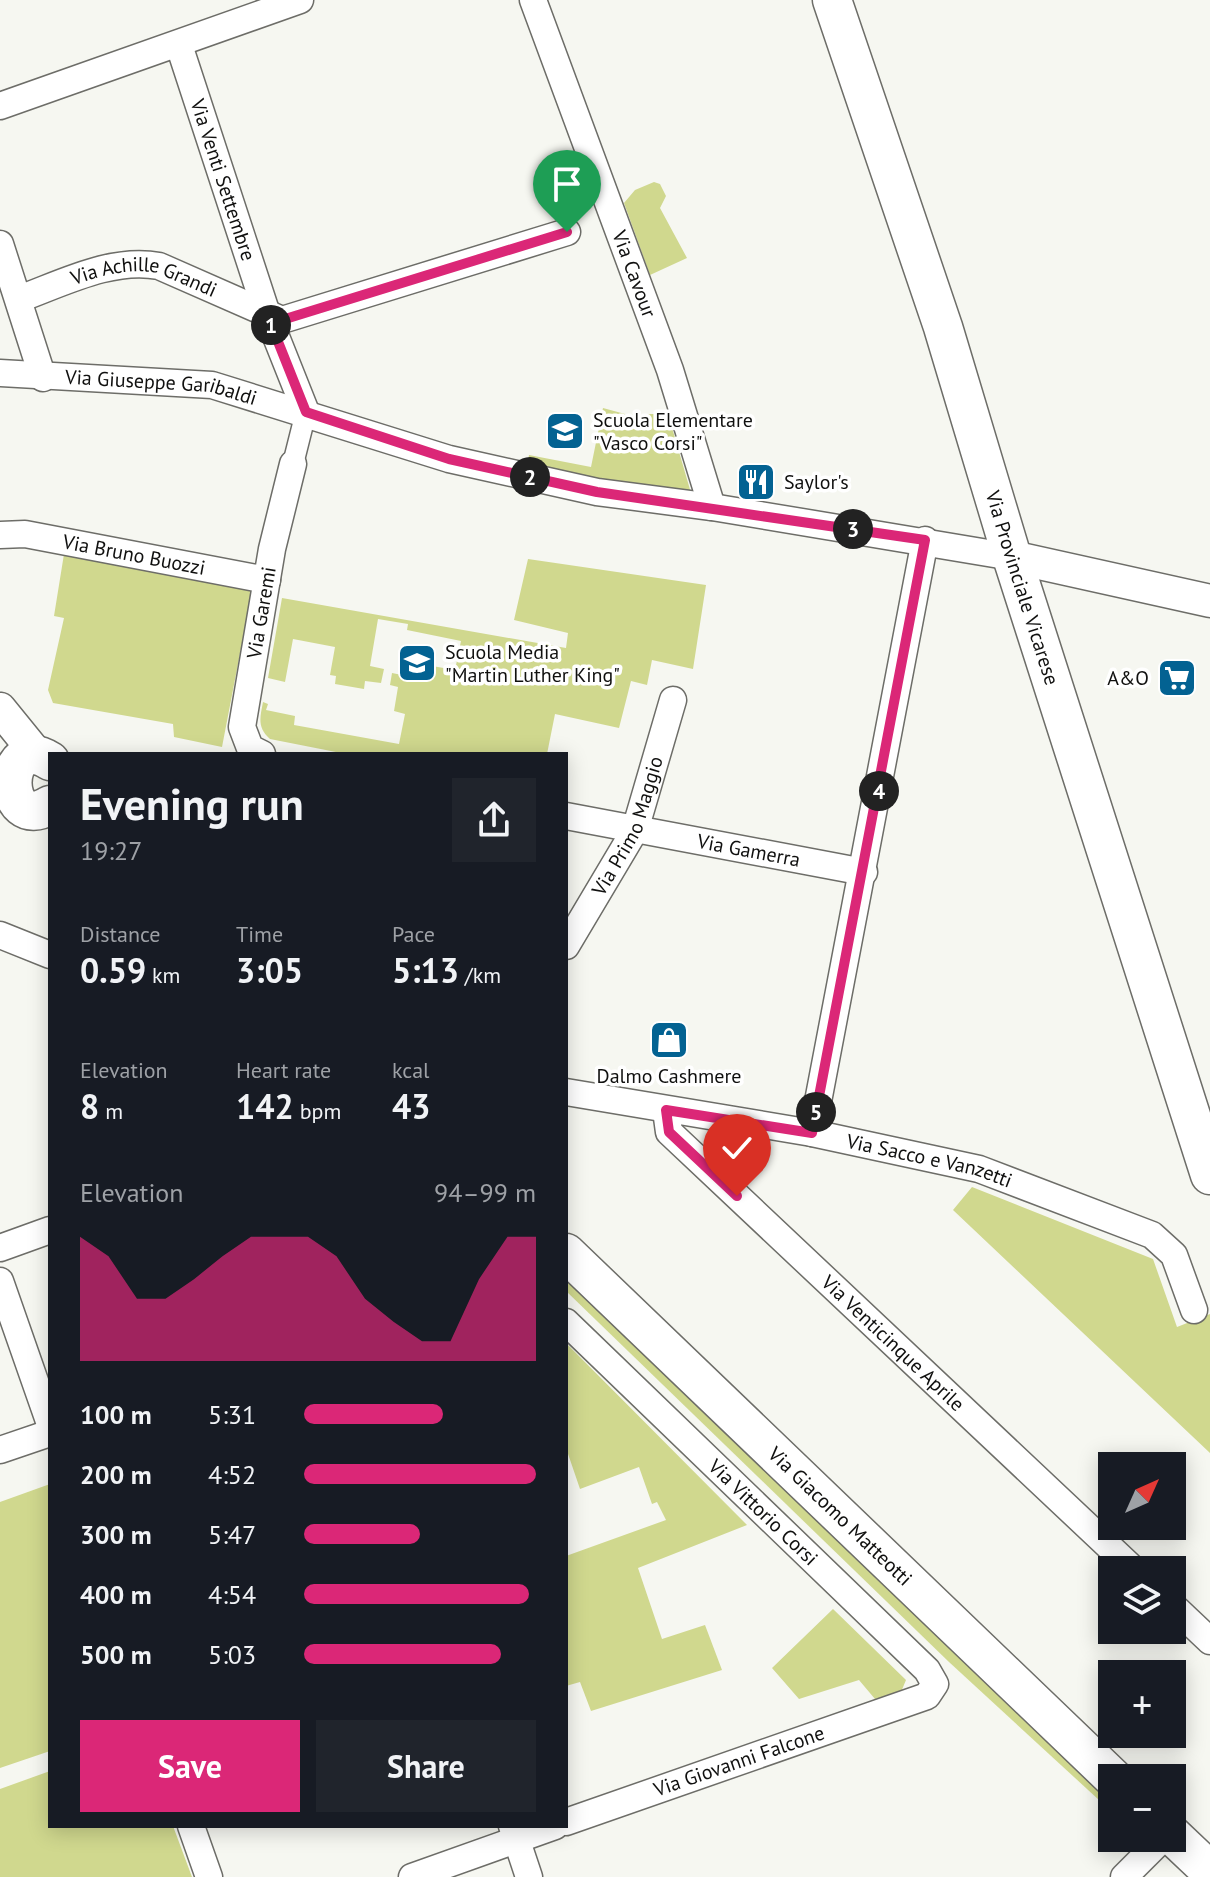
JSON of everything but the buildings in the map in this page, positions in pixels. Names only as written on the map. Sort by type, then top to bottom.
[{"type":"main road","name":"Via Provinciale Vicarese","points":[[832,0],[943,327],[1012,557],[1210,1175]]},
{"type":"main road","name":"Via Giacomo Matteotti","points":[[568,1255],[1098,1764]]},
{"type":"main road","points":[[1186,1848],[1210,1871]]},
{"type":"street","points":[[0,106],[300,0]]},
{"type":"street","name":"Via Cavour","points":[[533,0],[670,370],[712,507]]},
{"type":"street","name":"Via Venti Settembre","points":[[179,45],[267,314]]},
{"type":"street","name":"Via Achille Grandi","points":[[19,299],[112,267],[143,263],[159,266],[282,320],[567,232]]},
{"type":"street","points":[[0,244],[43,378]]},
{"type":"street","points":[[267,314],[306,412],[293,464]]},
{"type":"street","name":"Via Giuseppe Garibaldi","points":[[0,373],[43,378],[212,385],[449,459],[597,492],[925,540],[1210,601]]},
{"type":"street","name":"Via Garemi","points":[[258,752],[250,748],[242,727],[267,580],[293,464]]},
{"type":"street","name":"Via Bruno Buozzi","points":[[0,535],[25,534],[267,580]]},
{"type":"street","points":[[812,1133],[925,540]]},
{"type":"street","name":"Via Primo Maggio","points":[[568,943],[635,830],[673,700]]},
{"type":"street","points":[[0,709],[23,789]]},
{"type":"street","points":[[0,726],[23,789]]},
{"type":"street","points":[[568,816],[635,830]]},
{"type":"street","name":"Via Gamerra","points":[[635,830],[864,872]]},
{"type":"street","points":[[0,935],[48,954]]},
{"type":"street","name":"Via Sacco e Vanzetti","points":[[568,1092],[812,1133],[979,1169],[1152,1235],[1174,1255],[1194,1310]]},
{"type":"street","name":"Via Venticinque Aprile","points":[[666,1110],[669,1132],[1119,1556]]},
{"type":"street","points":[[0,1248],[48,1231]]},
{"type":"street","points":[[0,1281],[48,1418]]},
{"type":"street","name":"Via Vittorio Corsi","points":[[568,1324],[932,1675],[935,1684],[932,1692],[912,1701]]},
{"type":"street","points":[[0,1450],[48,1434]]},
{"type":"street","points":[[1186,1618],[1210,1641]]},
{"type":"street","name":"Via Giovanni Falcone","points":[[568,1821],[912,1701]]},
{"type":"street","points":[[192,1828],[209,1877]]},
{"type":"street","points":[[412,1877],[514,1833],[543,1828]]},
{"type":"street","points":[[514,1833],[529,1877]]},
{"type":"street","points":[[1124,1877],[1149,1852]]},
{"type":"green space","points":[[654,182],[660,184],[666,196],[660,208],[687,258],[650,275],[624,203],[635,190]]},
{"type":"green space","points":[[603,408],[625,414],[668,414],[691,493],[648,490],[527,466],[529,455],[591,467]]},
{"type":"green space","points":[[64,554],[252,591],[222,747],[174,737],[173,724],[53,703],[48,690],[64,618],[54,616]]},
{"type":"green space","points":[[528,559],[706,585],[693,669],[652,660],[647,685],[631,681],[619,728],[555,714],[547,752],[336,752],[270,739],[261,726],[263,702],[268,704],[266,710],[295,716],[294,725],[399,744],[405,714],[394,711],[398,687],[390,685],[392,673],[412,677],[415,663],[455,670],[461,641],[407,630],[408,624],[378,619],[370,666],[384,669],[381,683],[365,681],[364,689],[335,684],[336,676],[330,675],[335,647],[293,639],[285,682],[268,678],[282,598],[566,648],[568,633],[514,620]]},
{"type":"green space","points":[[972,1187],[1153,1259],[1177,1327],[1210,1314],[1210,1453],[953,1210]]},
{"type":"green space","points":[[568,1273],[1098,1782],[1098,1799],[949,1662],[568,1293]]},
{"type":"green space","points":[[568,1345],[747,1525],[638,1568],[662,1639],[705,1625],[722,1670],[591,1711],[580,1682],[568,1685],[568,1555],[666,1520],[657,1502],[652,1504],[639,1467],[580,1489],[568,1454]]},
{"type":"green space","points":[[48,1485],[48,1752],[0,1768],[0,1502]]},
{"type":"green space","points":[[833,1609],[906,1680],[901,1692],[875,1699],[859,1680],[799,1699],[772,1668]]},
{"type":"green space","points":[[48,1772],[48,1828],[174,1828],[192,1877],[0,1877],[0,1789]]},
{"type":"place","name":"Scuola Elementare \"Vasco Corsi\"","points":[[565,431]]},
{"type":"place","name":"Saylor's","points":[[756,482]]},
{"type":"place","name":"Scuola Media \"Martin Luther King\"","points":[[417,663]]},
{"type":"place","name":"A&O","points":[[1177,678]]},
{"type":"place","name":"Dalmo Cashmere","points":[[669,1040]]},
{"type":"route","points":[[567,232],[282,320],[267,314],[306,412],[449,459],[597,492],[925,540],[812,1133],[666,1110],[669,1132],[737,1196]]}]
